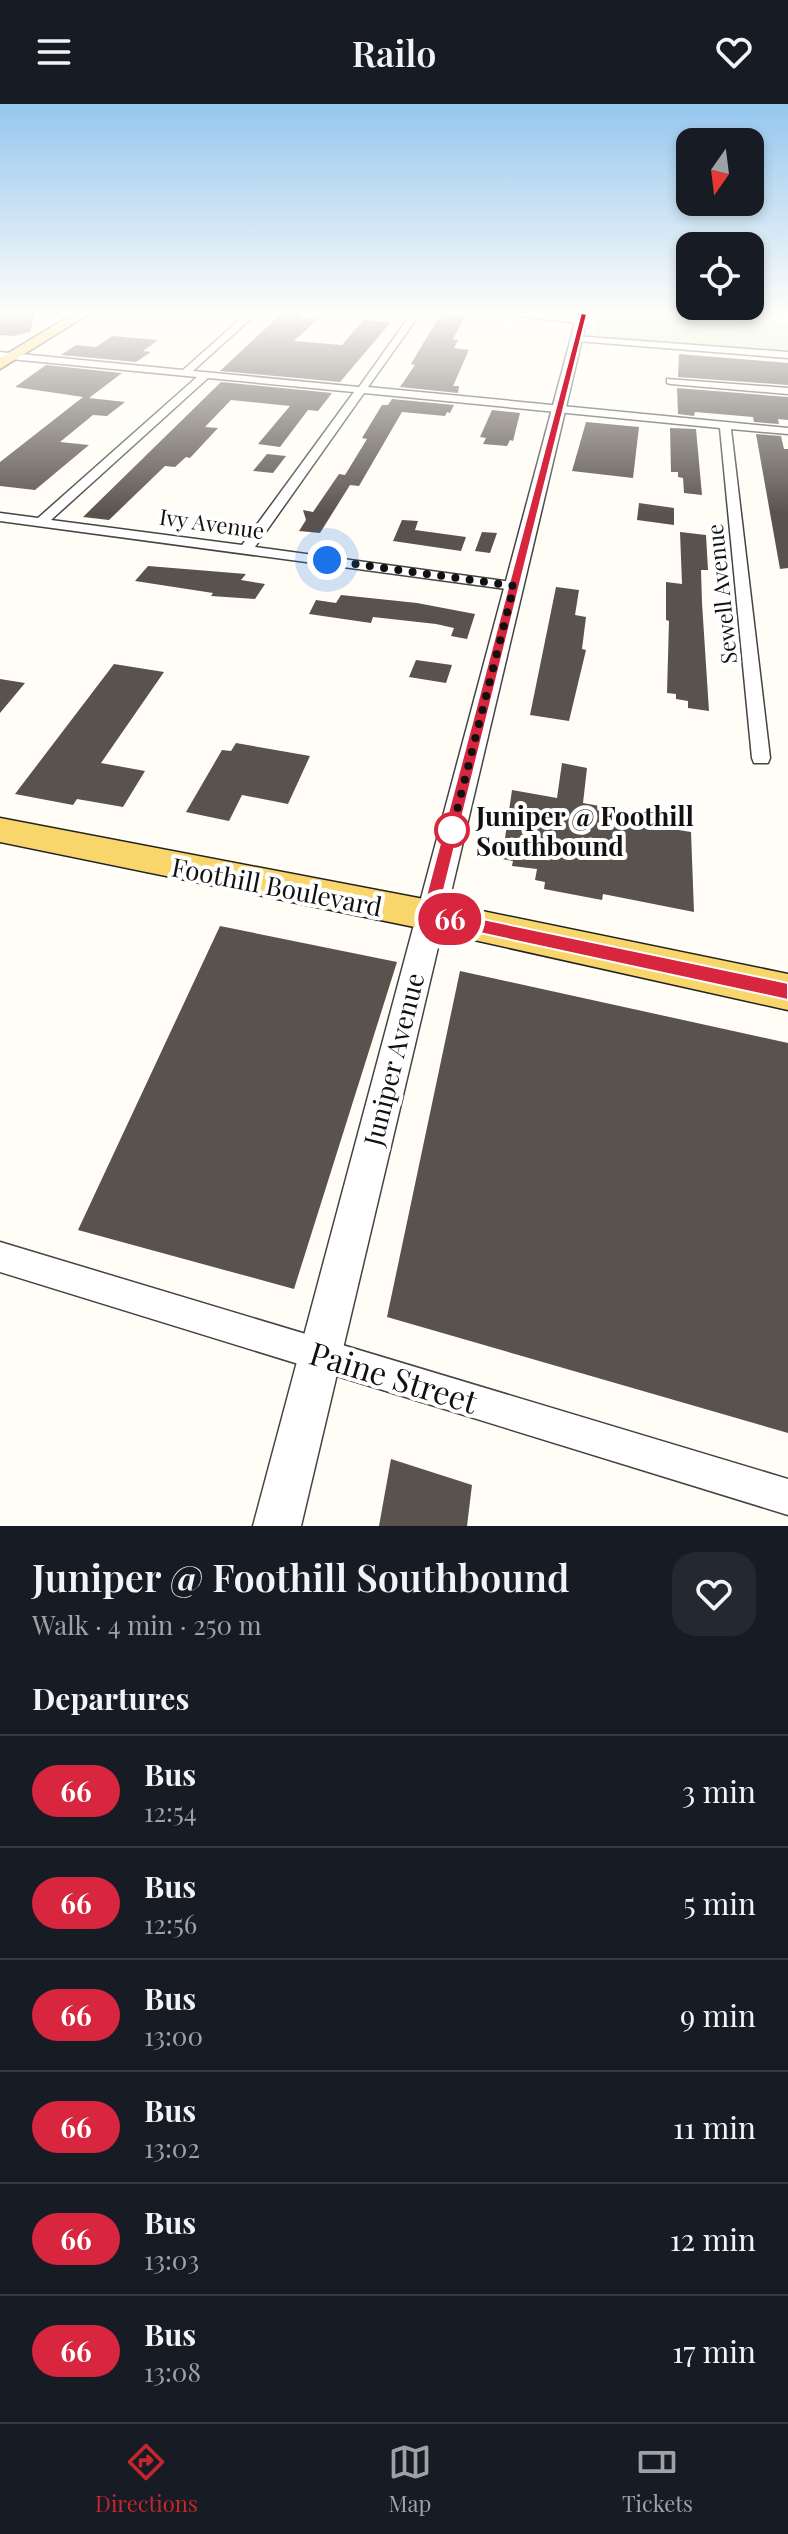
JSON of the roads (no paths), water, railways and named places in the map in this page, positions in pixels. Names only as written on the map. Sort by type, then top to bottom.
[{"type":"main road","name":"Foothill Boulevard","points":[[0,830],[429,915],[788,992]]},
{"type":"street","points":[[41,522],[199,380]]},
{"type":"street","points":[[261,380],[788,431]]},
{"type":"street","points":[[246,550],[369,380]]},
{"type":"street","name":"Juniper Avenue","points":[[277,1526],[566,380]]},
{"type":"street","points":[[671,381],[788,391]]},
{"type":"street","name":"Sewell Avenue","points":[[725,425],[761,758]]},
{"type":"street","name":"Ivy Avenue","points":[[0,517],[514,586]]},
{"type":"street","name":"Paine Street","points":[[0,1257],[788,1497]]},
{"type":"place","name":"Juniper @ Foothill Southbound","points":[[452,830]]}]
